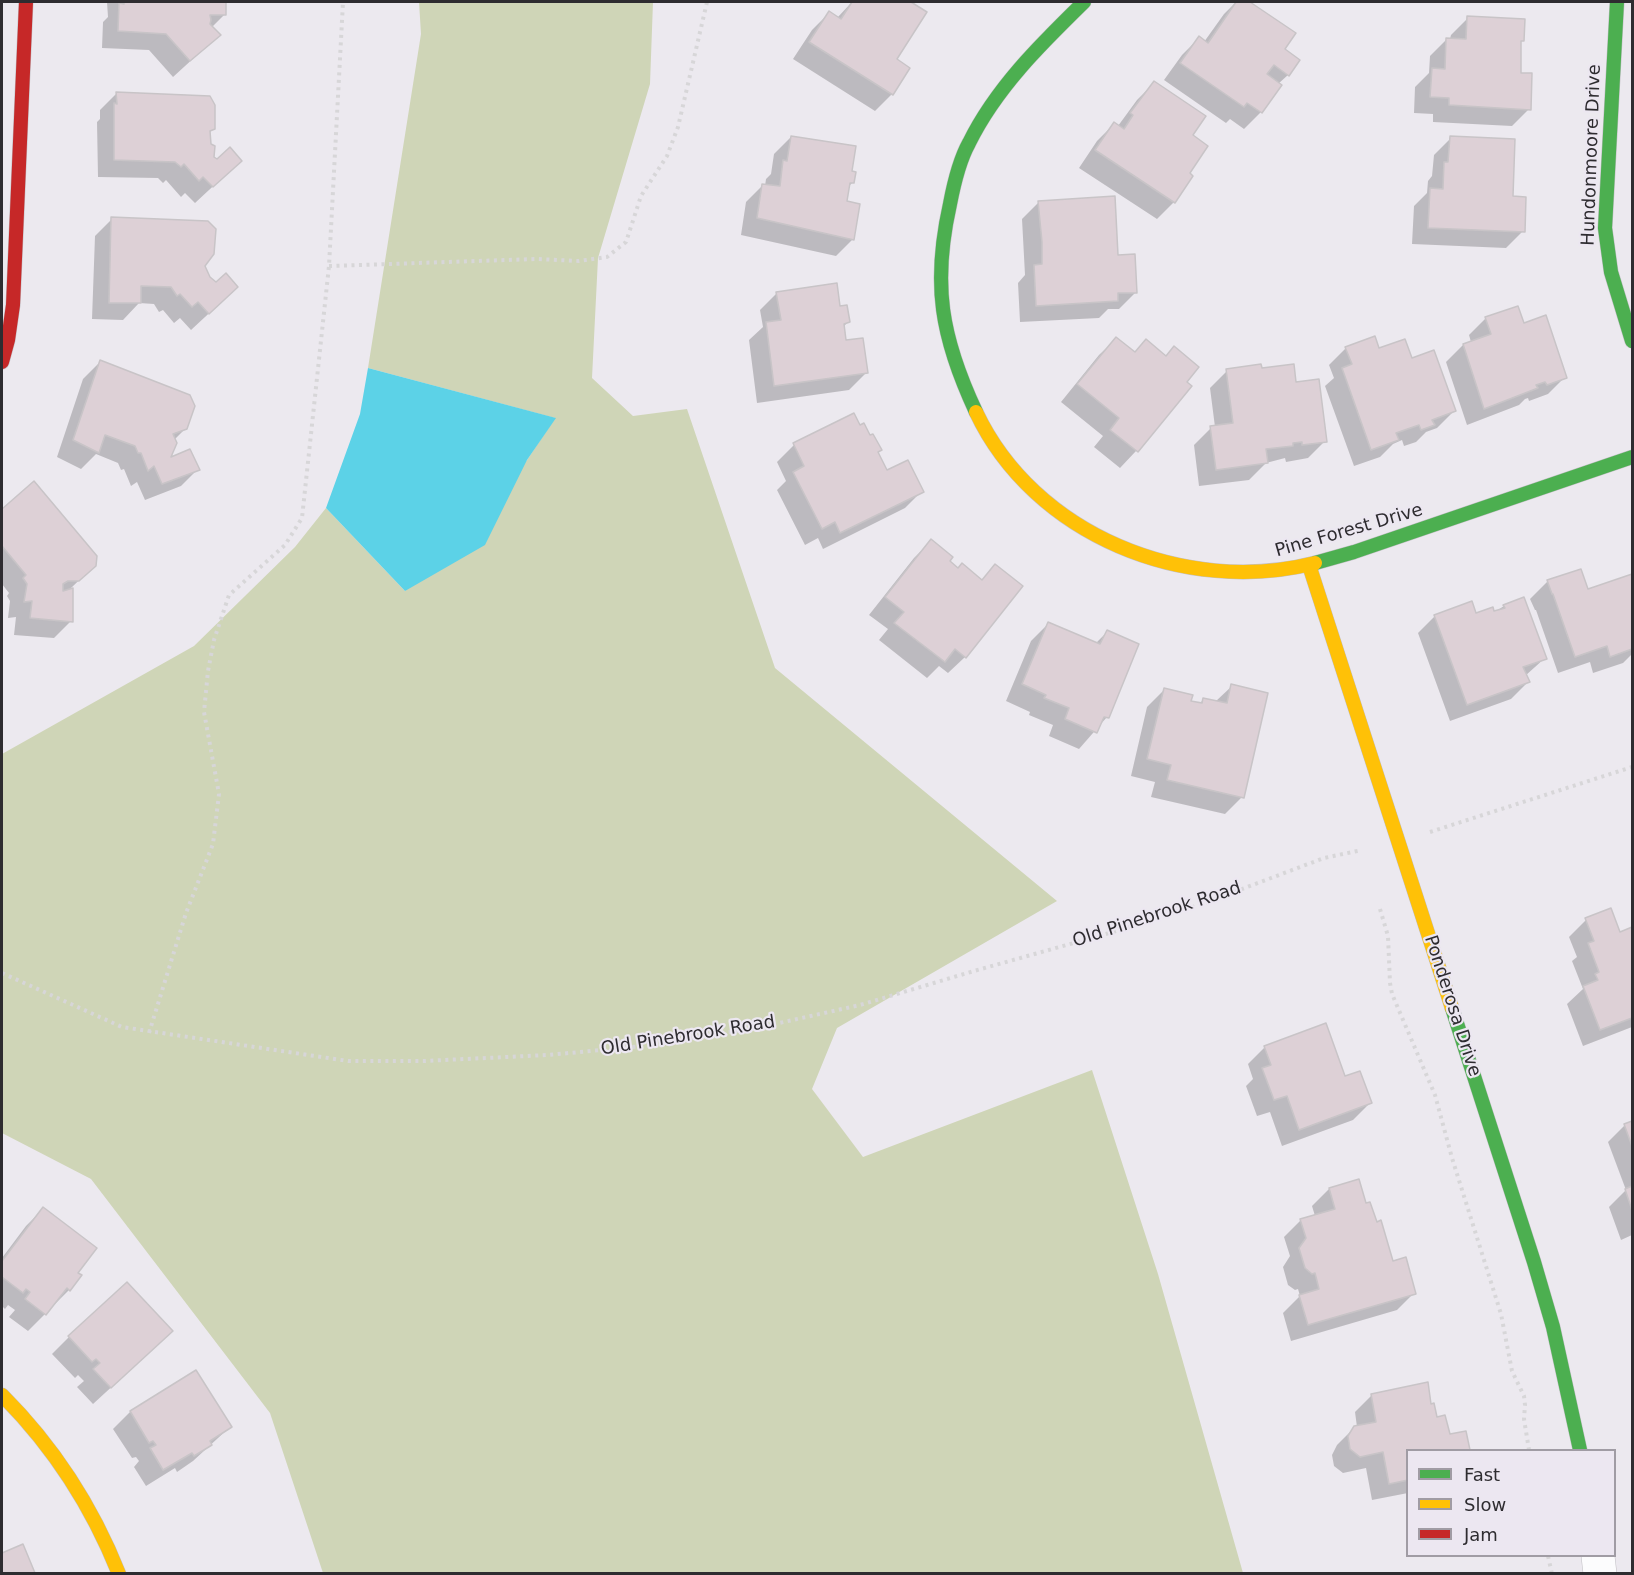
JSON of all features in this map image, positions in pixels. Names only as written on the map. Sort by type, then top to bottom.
[{"type":"street","points":[[4,347],[13,305],[19,195],[12,65],[26,2]]},
{"type":"street","name":"Pine Forest Drive","points":[[1084,2],[1020,66],[968,142],[947,212],[940,288],[954,359],[975,411],[998,449],[1066,518],[1112,545],[1151,560],[1212,572],[1286,571],[1632,457]]},
{"type":"street","name":"Hundonmoore Drive","points":[[1617,2],[1605,228],[1606,253],[1632,341]]},
{"type":"street","name":"Ponderosa Drive","points":[[1309,565],[1534,1262],[1553,1327],[1580,1449]]},
{"type":"street","points":[[2,1395],[29,1423],[66,1473],[96,1520],[119,1574]]},
{"type":"street","points":[[1598,1557],[1600,1574]]},
{"type":"path","points":[[149,1032],[186,913],[213,844],[219,794],[204,712],[214,640],[229,595],[285,545],[303,518],[329,266],[343,2]]},
{"type":"path","points":[[329,266],[537,260],[579,261],[607,257],[626,242],[641,196],[666,156],[678,127],[707,2]]},
{"type":"path","points":[[1430,832],[1632,767]]},
{"type":"path","name":"Old Pinebrook Road","points":[[2,973],[122,1027],[348,1061],[424,1061],[644,1046],[766,1026],[860,1005],[974,970],[1120,930],[1205,903],[1324,858],[1362,850]]},
{"type":"path","points":[[1380,908],[1388,936],[1392,994],[1435,1095],[1452,1158],[1501,1314],[1512,1371],[1524,1396],[1524,1419],[1529,1449]]},
{"type":"path","points":[[1548,1557],[1552,1574]]},
{"type":"green space","points":[[419,2],[653,2],[650,84],[598,258],[592,378],[633,416],[687,409],[775,668],[1057,901],[837,1028],[812,1089],[863,1157],[1092,1070],[1158,1274],[1243,1573],[323,1573],[270,1413],[91,1179],[2,1133],[2,754],[194,646],[295,547],[326,508],[405,591],[527,460],[555,418],[368,368],[421,34]]},
{"type":"water","points":[[368,368],[556,418],[527,460],[485,545],[405,591],[326,508],[360,414]]},
{"type":"building","points":[[124,2],[226,2],[226,15],[210,15],[210,24],[221,35],[190,61],[166,34],[118,31],[119,3],[124,4]]},
{"type":"building","points":[[852,2],[911,2],[927,12],[897,59],[910,68],[893,95],[809,42],[829,11],[841,19]]},
{"type":"building","points":[[1236,2],[1250,2],[1296,33],[1285,49],[1300,60],[1289,76],[1274,65],[1267,74],[1282,85],[1262,113],[1247,103],[1244,107],[1180,63],[1199,36],[1208,43]]},
{"type":"building","points":[[1467,16],[1525,19],[1524,41],[1521,41],[1521,73],[1532,73],[1531,110],[1449,105],[1449,98],[1430,97],[1432,68],[1445,69],[1446,38],[1466,39]]},
{"type":"building","points":[[1154,81],[1206,116],[1193,135],[1208,146],[1190,173],[1193,176],[1175,203],[1095,150],[1114,122],[1124,129],[1133,115],[1130,113]]},
{"type":"building","points":[[116,92],[210,96],[215,105],[215,129],[210,131],[211,144],[215,146],[214,157],[217,159],[230,147],[242,161],[213,187],[203,177],[199,181],[184,164],[181,167],[175,162],[114,160]]},
{"type":"building","points":[[791,136],[856,146],[852,171],[856,172],[854,183],[850,183],[847,201],[860,204],[854,240],[757,218],[762,184],[780,186],[783,160],[787,161]]},
{"type":"building","points":[[1450,136],[1515,139],[1513,196],[1526,197],[1525,232],[1428,228],[1430,188],[1443,189],[1444,162],[1448,162]]},
{"type":"building","points":[[1115,196],[1118,255],[1135,254],[1137,293],[1118,293],[1118,301],[1036,306],[1034,265],[1042,264],[1038,201]]},
{"type":"building","points":[[111,217],[208,221],[216,229],[214,254],[205,266],[210,277],[216,282],[226,273],[238,287],[209,314],[198,302],[192,307],[180,294],[177,296],[171,287],[141,286],[141,303],[109,303]]},
{"type":"building","points":[[837,283],[840,306],[847,305],[850,322],[844,324],[846,340],[863,338],[868,373],[774,386],[766,322],[781,320],[776,292]]},
{"type":"building","points":[[1518,306],[1524,323],[1546,315],[1567,378],[1547,385],[1545,382],[1536,385],[1538,388],[1484,409],[1463,344],[1491,334],[1485,317]]},
{"type":"building","points":[[1375,336],[1379,348],[1405,339],[1412,358],[1434,350],[1456,411],[1432,420],[1435,425],[1421,430],[1419,425],[1396,433],[1399,440],[1371,450],[1342,368],[1352,364],[1345,347]]},
{"type":"building","points":[[1116,337],[1135,352],[1146,339],[1166,356],[1174,346],[1199,367],[1187,382],[1192,386],[1138,452],[1110,430],[1119,418],[1077,384]]},
{"type":"building","points":[[100,360],[190,395],[195,406],[187,429],[173,434],[177,443],[171,457],[190,449],[200,470],[162,484],[154,466],[148,471],[141,453],[138,453],[135,446],[105,435],[99,453],[73,440]]},
{"type":"building","points":[[1261,364],[1262,368],[1294,364],[1296,382],[1319,379],[1327,442],[1302,445],[1302,442],[1293,443],[1293,446],[1266,449],[1268,463],[1216,470],[1210,426],[1233,423],[1226,369]]},
{"type":"building","points":[[854,413],[860,425],[864,423],[870,435],[873,434],[882,450],[878,452],[887,470],[908,460],[924,492],[840,533],[835,522],[822,529],[793,472],[804,466],[793,443]]},
{"type":"building","points":[[34,481],[97,556],[96,566],[79,581],[68,581],[63,584],[63,591],[73,588],[73,622],[30,618],[32,601],[24,602],[27,584],[23,578],[26,575],[2,546],[2,509]]},
{"type":"building","points":[[931,539],[953,557],[950,561],[958,568],[962,563],[982,580],[995,564],[1023,586],[966,658],[955,649],[945,662],[894,623],[904,612],[885,597]]},
{"type":"building","points":[[1581,569],[1588,589],[1632,574],[1632,649],[1610,657],[1607,646],[1575,657],[1547,580]]},
{"type":"building","points":[[1524,597],[1547,659],[1523,667],[1530,682],[1467,705],[1434,615],[1472,601],[1476,613],[1493,607],[1494,611],[1505,608],[1503,605]]},
{"type":"building","points":[[1048,622],[1100,644],[1107,630],[1139,644],[1109,718],[1104,717],[1097,733],[1065,719],[1069,708],[1044,698],[1046,695],[1022,684]]},
{"type":"building","points":[[1231,684],[1268,693],[1244,798],[1167,780],[1171,765],[1147,759],[1164,688],[1193,695],[1191,701],[1202,703],[1203,698],[1227,703]]},
{"type":"building","points":[[1611,908],[1620,932],[1632,927],[1632,1018],[1600,1030],[1583,986],[1598,980],[1595,974],[1599,972],[1588,943],[1594,941],[1585,918]]},
{"type":"building","points":[[1326,1023],[1345,1076],[1360,1071],[1372,1103],[1299,1130],[1287,1096],[1274,1100],[1262,1068],[1271,1065],[1264,1046]]},
{"type":"building","points":[[1632,1121],[1632,1146],[1624,1124]]},
{"type":"building","points":[[1359,1179],[1366,1203],[1370,1202],[1377,1222],[1381,1220],[1393,1261],[1406,1257],[1416,1294],[1308,1325],[1299,1295],[1319,1289],[1315,1273],[1312,1274],[1305,1268],[1299,1248],[1306,1238],[1300,1219],[1335,1209],[1329,1188]]},
{"type":"building","points":[[1632,1186],[1632,1210],[1625,1189]]},
{"type":"building","points":[[43,1207],[97,1248],[78,1273],[82,1275],[70,1291],[67,1288],[46,1315],[25,1299],[30,1292],[26,1289],[23,1293],[2,1277],[2,1261]]},
{"type":"building","points":[[127,1282],[173,1331],[111,1388],[93,1369],[100,1363],[96,1359],[92,1362],[68,1336]]},
{"type":"building","points":[[196,1370],[232,1427],[210,1441],[212,1445],[194,1456],[192,1453],[163,1470],[150,1448],[156,1445],[153,1441],[149,1443],[130,1411]]},
{"type":"building","points":[[1428,1382],[1431,1404],[1434,1403],[1437,1417],[1445,1415],[1450,1434],[1466,1431],[1470,1449],[1406,1449],[1406,1480],[1389,1484],[1383,1452],[1360,1457],[1350,1449],[1348,1436],[1354,1426],[1376,1422],[1371,1394]]},
{"type":"building","points":[[23,1544],[35,1573],[2,1574],[2,1553]]},
{"type":"traffic: fast","points":[[976,412],[955,359],[943,310],[942,260],[955,180],[965,150],[992,104],[1020,68],[1084,2]]},
{"type":"traffic: fast","points":[[1617,2],[1605,228],[1611,272],[1632,341]]},
{"type":"traffic: fast","points":[[1315,563],[1354,552],[1632,457]]},
{"type":"traffic: fast","points":[[1452,1008],[1553,1327],[1580,1449]]},
{"type":"traffic: slow","points":[[976,412],[1002,455],[1035,492],[1074,523],[1118,546],[1166,562],[1215,571],[1265,571],[1315,563]]},
{"type":"traffic: slow","points":[[1309,565],[1452,1008]]},
{"type":"traffic: slow","points":[[2,1395],[38,1435],[70,1478],[97,1525],[119,1574]]},
{"type":"traffic: jam","points":[[2,362],[13,305],[26,2]]}]
